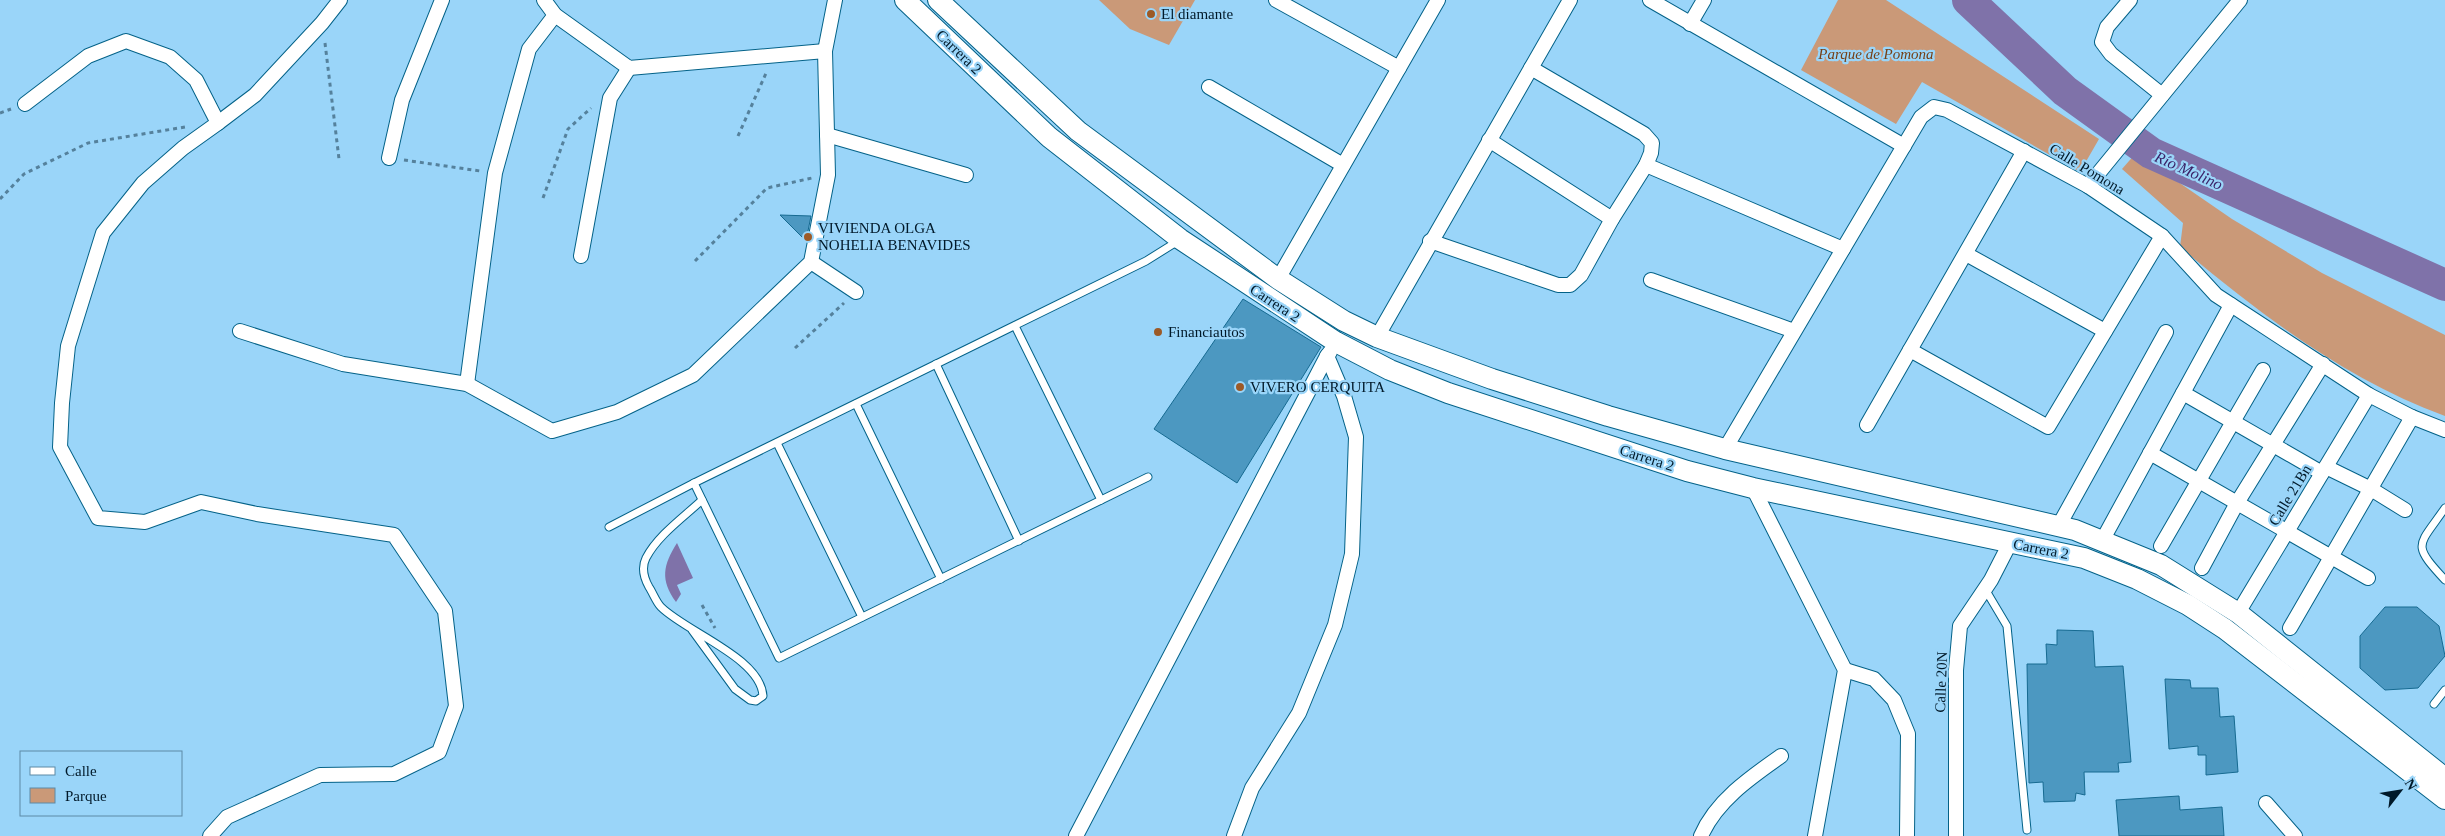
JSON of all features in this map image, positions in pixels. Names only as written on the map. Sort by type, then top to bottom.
[{"type":"main road","name":"Carrera 2","points":[[904,0],[1049,137],[1180,239],[1331,350],[1390,370],[1448,393],[1687,471],[1753,488],[2084,558],[2137,578],[2188,605],[2225,629],[2445,799]]},
{"type":"main road","name":"Carrera 2","points":[[938,0],[1078,131],[1278,279],[1344,321],[1377,336],[1492,379],[1608,416],[1725,449],[2058,527],[2102,541],[2161,565],[2238,613],[2445,778]]},
{"type":"street","points":[[210,836],[227,816],[320,775],[394,774],[439,752],[456,706],[445,611],[394,535],[257,514],[201,502],[145,522],[98,518],[60,447],[68,346],[103,233],[143,183],[183,148],[256,96],[322,23],[340,0]]},
{"type":"street","points":[[388,158],[402,100],[442,0]]},
{"type":"street","points":[[544,0],[555,15],[629,68],[825,51]]},
{"type":"street","points":[[240,331],[343,364],[467,384],[552,431],[617,412],[694,375],[811,262],[828,175],[825,51],[835,0]]},
{"type":"street","points":[[1276,0],[1399,68]]},
{"type":"street","points":[[1278,279],[1438,0]]},
{"type":"street","points":[[1377,336],[1570,0]]},
{"type":"street","points":[[1650,0],[1904,146]]},
{"type":"street","points":[[1690,24],[1704,0]]},
{"type":"street","points":[[2130,0],[2107,26],[2102,42],[2111,54],[2162,95]]},
{"type":"street","points":[[2088,186],[2109,163],[2240,0]]},
{"type":"street","points":[[467,384],[495,173],[529,49],[555,15]]},
{"type":"street","points":[[25,104],[88,56],[126,41],[170,57],[196,80],[218,123]]},
{"type":"street","points":[[582,256],[610,98],[629,68]]},
{"type":"street","points":[[1430,241],[1558,285],[1570,284],[1581,275],[1612,219],[1646,165],[1651,153],[1652,143],[1644,134],[1531,68]]},
{"type":"street","points":[[1209,87],[1343,165]]},
{"type":"street","name":"Calle Pomona","points":[[1725,449],[1921,117],[1934,107],[1947,110],[2088,186],[2162,236],[2216,295],[2369,394],[2444,430]]},
{"type":"street","points":[[827,135],[966,176]]},
{"type":"street","points":[[1489,140],[1612,219]]},
{"type":"street","points":[[1867,425],[2024,151]]},
{"type":"street","points":[[1646,165],[1843,249]]},
{"type":"street","points":[[1910,350],[2048,427],[2162,236]]},
{"type":"street","points":[[1966,254],[2105,331]]},
{"type":"street","points":[[811,262],[856,292]]},
{"type":"street","points":[[1651,280],[1794,331]]},
{"type":"street","points":[[2102,541],[2232,305]]},
{"type":"street","points":[[2058,527],[2166,332]]},
{"type":"street","points":[[1076,836],[1331,350]]},
{"type":"street","points":[[1234,836],[1252,788],[1299,713],[1335,625],[1352,554],[1356,437],[1331,350]]},
{"type":"street","points":[[2202,568],[2237,503],[2323,364]]},
{"type":"street","points":[[2161,546],[2263,370]]},
{"type":"street","points":[[2183,393],[2273,445],[2324,470],[2370,489],[2405,510]]},
{"type":"street","name":"Calle 21Bn","points":[[2238,613],[2369,394]]},
{"type":"street","points":[[2290,628],[2412,416]]},
{"type":"street","points":[[2150,454],[2368,578]]},
{"type":"street","points":[[1753,488],[1845,670],[1815,836]]},
{"type":"street","name":"Calle 20N","points":[[1956,836],[1956,670],[1960,626],[1985,589],[2010,543]]},
{"type":"street","points":[[1845,670],[1874,679],[1894,700],[1908,734],[1907,836]]},
{"type":"street","points":[[1701,836],[1708,821],[1747,780],[1781,756]]},
{"type":"street","points":[[2266,803],[2296,836]]},
{"type":"lane","points":[[609,527],[694,483],[1146,261],[1180,239]]},
{"type":"lane","points":[[1015,326],[1101,500]]},
{"type":"lane","points":[[936,364],[1019,540]]},
{"type":"lane","points":[[856,404],[941,579]]},
{"type":"lane","points":[[777,443],[862,617]]},
{"type":"lane","points":[[694,483],[780,658],[1148,477]]},
{"type":"lane","points":[[692,630],[742,696],[756,701],[763,696],[760,685],[742,663],[692,630],[661,606],[646,580],[643,570],[647,556],[668,532],[702,500]]},
{"type":"lane","points":[[2445,508],[2423,540],[2421,550],[2445,580]]},
{"type":"lane","points":[[1985,589],[2007,626],[2028,830]]},
{"type":"lane","points":[[2434,704],[2445,690]]},
{"type":"path","points":[[322,23],[340,159]]},
{"type":"path","points":[[738,136],[774,55]]},
{"type":"path","points":[[543,198],[568,130],[592,108],[610,98]]},
{"type":"path","points":[[0,199],[24,174],[88,144],[136,134],[218,123]]},
{"type":"path","points":[[388,158],[495,173]]},
{"type":"path","points":[[695,261],[767,188],[828,175]]},
{"type":"path","points":[[795,348],[856,292]]},
{"type":"green space","name":"El diamante","points":[[1099,0],[1195,0],[1169,45],[1130,29]]},
{"type":"green space","name":"Parque de Pomona","points":[[1838,0],[1886,0],[2099,139],[2080,172],[1922,82],[1896,124],[1801,70]]},
{"type":"green space","points":[[2136,153],[2232,219],[2322,273],[2445,335],[2445,416],[2373,384],[2305,343],[2241,297],[2180,247],[2183,223],[2122,169]]},
{"type":"shaded area","points":[[677,543],[693,578],[677,585],[681,594],[676,602],[667,587],[665,572],[669,558]]},
{"type":"building","name":"VIVIENDA OLGA NOHELIA BENAVIDES","points":[[780,215],[811,216],[806,241]]},
{"type":"building","name":"VIVERO CERQUITA","points":[[1243,299],[1321,347],[1237,483],[1154,429]]},
{"type":"building","points":[[2385,607],[2417,607],[2439,626],[2445,656],[2418,688],[2385,690],[2360,668],[2360,636]]},
{"type":"building","points":[[2057,630],[2093,631],[2095,667],[2123,666],[2131,762],[2118,763],[2119,772],[2084,772],[2085,795],[2076,793],[2075,801],[2044,802],[2043,782],[2029,783],[2027,664],[2047,664],[2046,644],[2057,645]]},
{"type":"building","points":[[2165,679],[2190,680],[2191,688],[2218,688],[2220,717],[2234,716],[2238,772],[2206,775],[2206,755],[2198,755],[2198,746],[2169,749]]},
{"type":"building","points":[[2179,796],[2180,810],[2222,807],[2224,836],[2119,836],[2116,800]]},
{"type":"waterway","name":"Río Molino","points":[[1968,0],[2065,91],[2151,153],[2445,285]]},
{"type":"place","name":"El diamante","points":[[1151,14]]},
{"type":"place","name":"VIVIENDA OLGA NOHELIA BENAVIDES","points":[[808,237]]},
{"type":"place","name":"Financiautos","points":[[1158,332]]},
{"type":"place","name":"VIVERO CERQUITA","points":[[1240,387]]}]
